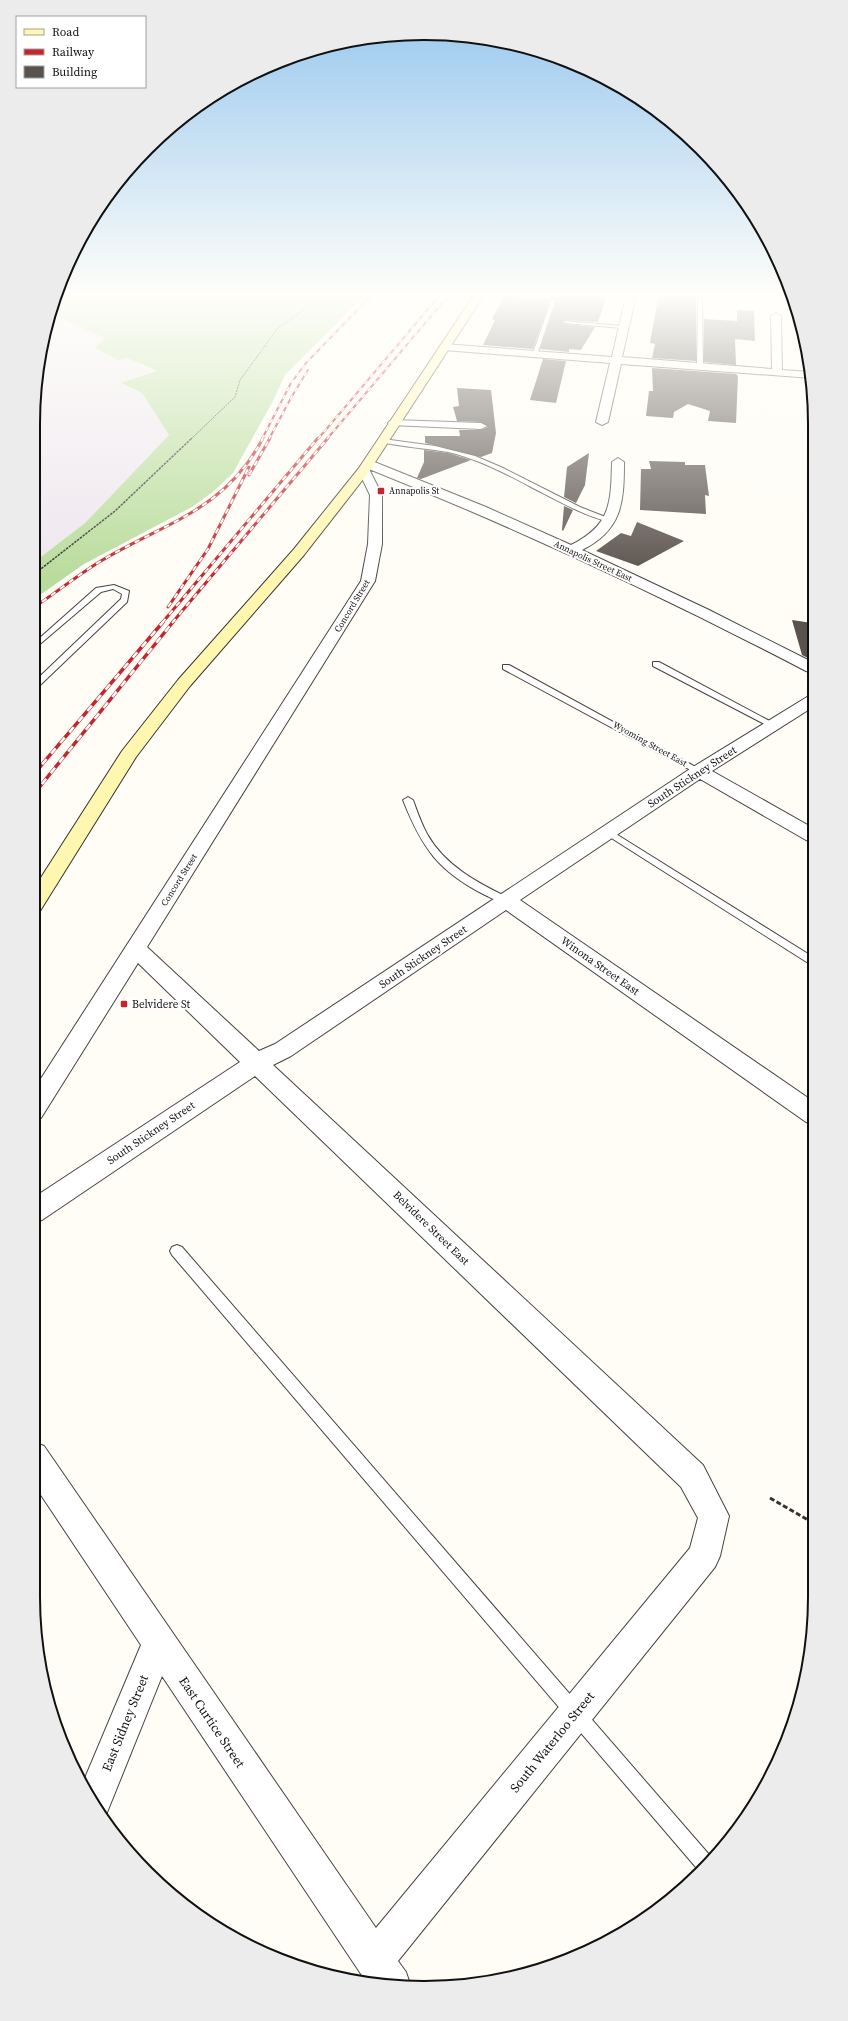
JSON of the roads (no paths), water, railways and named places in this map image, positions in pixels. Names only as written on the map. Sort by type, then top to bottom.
[{"type":"main road","points":[[40,895],[128,755],[184,683],[299,552],[366,467],[416,389]]},
{"type":"street","points":[[602,422],[608,389]]},
{"type":"street","points":[[394,423],[481,426]]},
{"type":"street","points":[[571,550],[585,544],[605,528],[610,520],[618,496],[618,462]]},
{"type":"street","name":"Annapolis Street East","points":[[366,467],[571,550],[691,606],[808,666]]},
{"type":"street","name":"Concord Street","points":[[40,1100],[368,581],[375,544],[376,496],[366,467]]},
{"type":"street","name":"South Stickney Street","points":[[40,1207],[257,1062],[283,1050],[699,771],[808,703]]},
{"type":"street","name":"Wyoming Street East","points":[[699,771],[808,833]]},
{"type":"street","name":"Winona Street East","points":[[507,901],[808,1111]]},
{"type":"street","name":"Belvidere Street East","points":[[136,949],[257,1062],[692,1476],[714,1516]]},
{"type":"street","name":"East Curtice Street","points":[[40,1467],[158,1643],[384,1973]]},
{"type":"street","name":"South Waterloo Street","points":[[384,1973],[576,1713],[704,1556],[714,1516]]},
{"type":"street","name":"East Sidney Street","points":[[95,1795],[158,1643]]},
{"type":"lane","points":[[383,441],[438,448],[485,462],[578,508],[610,520]]},
{"type":"lane","points":[[40,642],[99,590],[114,587],[126,593],[124,600],[40,680]]},
{"type":"lane","points":[[656,664],[773,725]]},
{"type":"lane","name":"Wyoming Street East","points":[[506,667],[699,771]]},
{"type":"lane","name":"Winona Street East","points":[[408,800],[424,837],[444,864],[475,886],[507,901]]},
{"type":"lane","points":[[608,832],[808,959]]},
{"type":"lane","points":[[177,1251],[702,1862]]},
{"type":"railway","points":[[262,439],[288,389]]},
{"type":"railway","points":[[269,439],[296,389]]},
{"type":"railway","points":[[318,439],[360,389]]},
{"type":"railway","points":[[327,439],[369,389]]},
{"type":"railway","points":[[40,603],[96,564],[189,514],[210,500],[229,484],[247,463],[263,438]]},
{"type":"railway","points":[[249,475],[270,438]]},
{"type":"railway","points":[[162,623],[318,438]]},
{"type":"railway","points":[[172,623],[328,438]]},
{"type":"railway","points":[[168,607],[208,549],[249,467]]},
{"type":"railway","points":[[40,767],[163,622]]},
{"type":"railway","points":[[40,786],[173,622]]},
{"type":"place","name":"Annapolis St","points":[[381,491]]},
{"type":"place","name":"Belvidere St","points":[[124,1004]]}]
